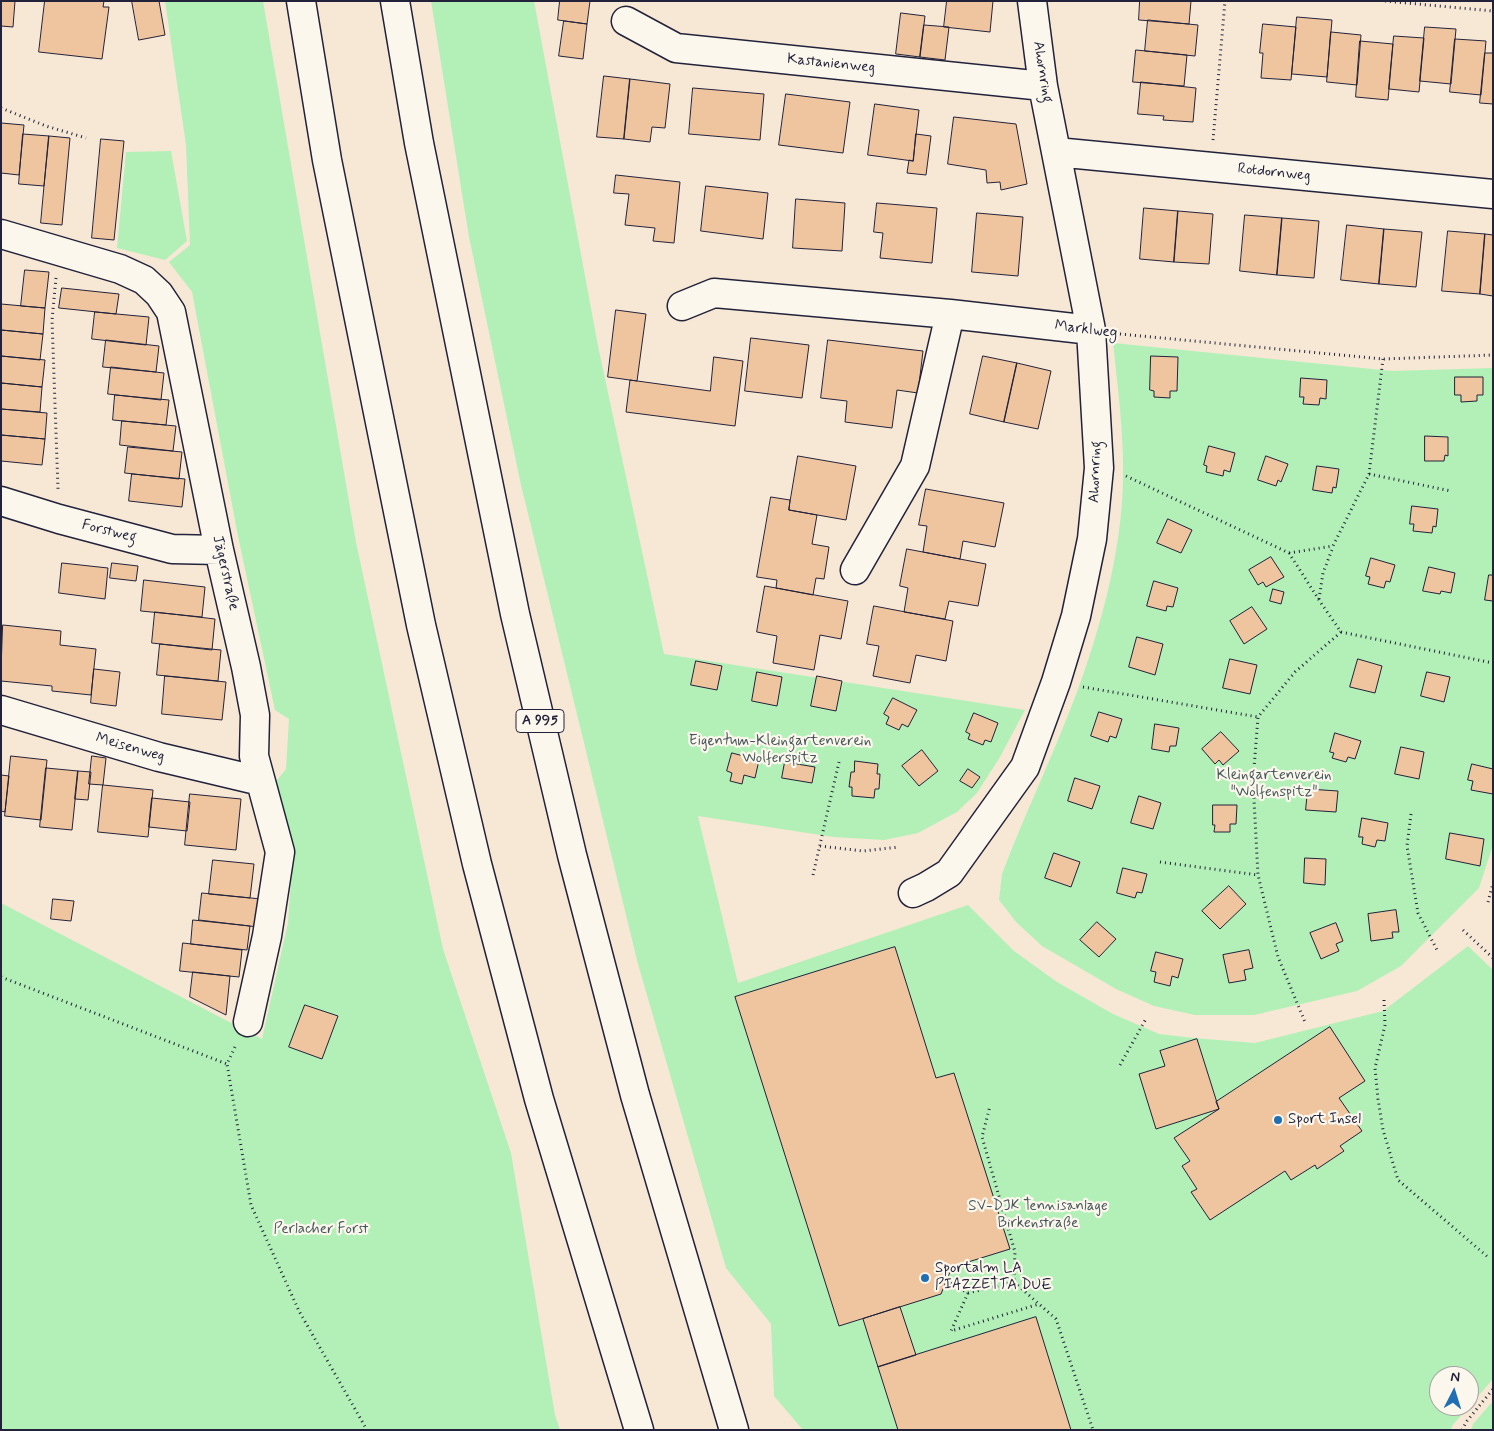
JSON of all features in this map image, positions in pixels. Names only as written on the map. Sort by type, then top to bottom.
[{"type":"main road","points":[[301,1],[328,160],[421,626],[477,864],[539,1099],[639,1430]]},
{"type":"main road","name":"A 995","points":[[395,1],[419,143],[511,595],[569,846],[635,1095],[734,1430]]},
{"type":"main road","name":"Ahornring","points":[[913,893],[949,873],[1025,767],[1056,682],[1078,607],[1092,539],[1099,468],[1091,330],[1043,86],[1032,1]]},
{"type":"main road","name":"Kastanienweg","points":[[626,21],[676,48],[1043,86]]},
{"type":"main road","name":"Rotdornweg","points":[[1056,152],[1493,194]]},
{"type":"main road","name":"Jägerstraße","points":[[1,234],[120,269],[144,280],[159,294],[171,312],[219,550],[255,715],[254,756],[280,852],[267,936],[248,1022]]},
{"type":"main road","name":"Marklweg","points":[[682,306],[714,293],[950,314],[1091,330]]},
{"type":"main road","points":[[855,570],[915,466],[950,314]]},
{"type":"main road","name":"Forstweg","points":[[1,500],[59,519],[172,548],[219,550]]},
{"type":"main road","name":"Meisenweg","points":[[1,710],[159,757],[260,781]]},
{"type":"path","points":[[1211,167],[1225,1]]},
{"type":"path","points":[[1385,1],[1493,11]]},
{"type":"path","points":[[1,108],[46,126],[86,138]]},
{"type":"path","points":[[58,250],[52,320],[59,519]]},
{"type":"path","name":"Marklweg","points":[[1091,330],[1383,359],[1493,355]]},
{"type":"path","points":[[1318,600],[1323,573],[1333,546],[1369,474],[1383,359]]},
{"type":"path","points":[[1099,468],[1124,475],[1289,554],[1341,632],[1493,663]]},
{"type":"path","points":[[1369,474],[1451,491]]},
{"type":"path","points":[[1289,554],[1333,546]]},
{"type":"path","points":[[1305,1022],[1278,957],[1258,875],[1253,781],[1258,717],[1296,672],[1341,632]]},
{"type":"path","points":[[1056,682],[1258,717]]},
{"type":"path","points":[[813,875],[839,762]]},
{"type":"path","points":[[1411,814],[1407,846],[1418,913],[1438,952]]},
{"type":"path","points":[[820,846],[863,851],[899,847]]},
{"type":"path","points":[[1160,862],[1258,875]]},
{"type":"path","points":[[1488,902],[1493,883]]},
{"type":"path","points":[[1463,930],[1493,958]]},
{"type":"path","points":[[1,977],[227,1064]]},
{"type":"path","points":[[1384,1000],[1385,1026],[1375,1068],[1383,1130],[1398,1180],[1489,1258]]},
{"type":"path","points":[[1120,1066],[1147,1017]]},
{"type":"path","points":[[248,1022],[227,1064],[251,1205],[300,1311],[368,1430]]},
{"type":"path","points":[[990,1106],[982,1137],[1015,1252],[1014,1282]]},
{"type":"path","points":[[946,1281],[968,1294],[1014,1282]]},
{"type":"path","points":[[1014,1282],[1056,1319],[1093,1430]]},
{"type":"path","points":[[968,1294],[951,1331],[1039,1304]]},
{"type":"path","points":[[1462,1430],[1467,1420],[1493,1389]]},
{"type":"green space","name":"Perlacher Forst","points":[[165,1],[263,1],[356,542],[443,949],[511,1153],[555,1415],[560,1430],[1,1430],[1,903],[262,1039],[288,923],[293,852],[273,785],[286,769],[289,719],[275,710],[238,536],[192,292],[169,262],[190,245],[186,145]]},
{"type":"green space","name":"SV-DJK Tennisanlage Birkenstraße","points":[[431,1],[534,1],[598,346],[664,654],[1025,710],[1000,757],[977,793],[957,812],[918,833],[884,840],[833,837],[698,816],[738,983],[968,905],[1014,951],[1057,982],[1113,1014],[1159,1034],[1255,1043],[1383,1011],[1468,946],[1493,970],[1493,1379],[1479,1395],[1479,1366],[1429,1366],[1429,1416],[1461,1416],[1451,1430],[803,1430],[774,1396],[771,1324],[726,1268],[638,964],[521,485],[469,237]]},
{"type":"green space","points":[[171,151],[187,241],[165,260],[117,248],[126,152]]},
{"type":"green space","name":"Kleingartenverein \"Wolfenspitz\"","points":[[1113,343],[1392,371],[1493,368],[1493,845],[1479,888],[1401,966],[1357,991],[1254,1015],[1195,1015],[1154,1006],[1116,989],[1042,946],[1017,923],[999,900],[1002,874],[1086,667],[1102,616],[1114,563],[1121,509],[1123,447]]},
{"type":"green space","points":[[1493,1401],[1493,1430],[1471,1430],[1473,1424]]},
{"type":"building","points":[[1,1],[15,1],[13,27],[1,26]]},
{"type":"building","points":[[45,1],[104,1],[103,7],[109,7],[102,59],[39,52]]},
{"type":"building","points":[[132,1],[159,1],[165,35],[139,40]]},
{"type":"building","points":[[560,1],[590,1],[587,24],[558,20]]},
{"type":"building","points":[[947,1],[993,1],[990,32],[944,27]]},
{"type":"building","points":[[1140,1],[1191,1],[1189,24],[1139,20]]},
{"type":"building","points":[[901,13],[925,16],[920,57],[896,54]]},
{"type":"building","points":[[1297,17],[1332,20],[1327,77],[1292,74]]},
{"type":"building","points":[[1148,20],[1198,25],[1195,56],[1145,51]]},
{"type":"building","points":[[564,21],[587,24],[583,59],[559,56]]},
{"type":"building","points":[[1263,24],[1296,27],[1291,80],[1261,78],[1263,53],[1260,53]]},
{"type":"building","points":[[924,25],[949,27],[945,60],[920,57]]},
{"type":"building","points":[[1425,27],[1456,29],[1451,84],[1420,81]]},
{"type":"building","points":[[1331,32],[1361,35],[1357,85],[1327,82]]},
{"type":"building","points":[[1394,36],[1424,38],[1419,92],[1389,89]]},
{"type":"building","points":[[1455,39],[1486,41],[1481,95],[1450,92]]},
{"type":"building","points":[[1360,41],[1393,44],[1388,100],[1356,97]]},
{"type":"building","points":[[1136,50],[1187,55],[1184,86],[1133,82]]},
{"type":"building","points":[[1485,53],[1493,53],[1493,104],[1480,103]]},
{"type":"building","points":[[604,76],[630,79],[624,139],[597,137]]},
{"type":"building","points":[[630,79],[670,84],[665,128],[652,127],[650,142],[624,139]]},
{"type":"building","points":[[1141,82],[1196,88],[1193,122],[1163,120],[1164,116],[1138,114]]},
{"type":"building","points":[[693,88],[764,94],[760,140],[689,134]]},
{"type":"building","points":[[786,94],[850,102],[843,153],[779,145]]},
{"type":"building","points":[[875,104],[919,110],[913,161],[868,155]]},
{"type":"building","points":[[954,117],[1016,124],[1027,184],[1001,190],[1000,182],[987,183],[986,170],[948,164]]},
{"type":"building","points":[[1,123],[24,125],[19,175],[1,173]]},
{"type":"building","points":[[23,134],[49,136],[44,186],[19,184]]},
{"type":"building","points":[[916,134],[931,136],[926,175],[907,173],[909,160],[913,161]]},
{"type":"building","points":[[49,136],[70,138],[62,225],[41,223]]},
{"type":"building","points":[[101,139],[124,141],[114,240],[92,238]]},
{"type":"building","points":[[616,175],[680,182],[674,243],[653,241],[655,228],[625,225],[629,194],[614,193]]},
{"type":"building","points":[[706,186],[768,193],[763,239],[701,231]]},
{"type":"building","points":[[796,199],[845,203],[842,251],[793,248]]},
{"type":"building","points":[[877,203],[937,208],[932,263],[880,258],[883,233],[874,232]]},
{"type":"building","points":[[1144,208],[1178,211],[1174,262],[1140,259]]},
{"type":"building","points":[[1178,211],[1213,214],[1209,264],[1174,262]]},
{"type":"building","points":[[977,213],[1023,217],[1018,276],[972,272]]},
{"type":"building","points":[[1245,215],[1282,218],[1277,275],[1240,271]]},
{"type":"building","points":[[1282,218],[1319,221],[1314,278],[1277,275]]},
{"type":"building","points":[[1347,225],[1384,229],[1379,284],[1341,280]]},
{"type":"building","points":[[1384,229],[1422,232],[1416,287],[1379,284]]},
{"type":"building","points":[[1448,231],[1485,234],[1480,294],[1442,291]]},
{"type":"building","points":[[1485,234],[1493,235],[1493,296],[1480,294]]},
{"type":"building","points":[[25,270],[49,272],[45,308],[21,306]]},
{"type":"building","points":[[62,288],[119,294],[116,314],[59,308]]},
{"type":"building","points":[[1,304],[45,308],[43,334],[1,330]]},
{"type":"building","points":[[616,310],[646,314],[637,381],[608,377]]},
{"type":"building","points":[[95,312],[149,317],[146,345],[92,339]]},
{"type":"building","points":[[1,330],[43,334],[40,360],[1,356]]},
{"type":"building","points":[[751,338],[809,345],[802,398],[745,391]]},
{"type":"building","points":[[106,340],[159,346],[156,372],[103,367]]},
{"type":"building","points":[[828,340],[923,351],[918,393],[897,390],[892,428],[845,422],[847,401],[821,398]]},
{"type":"building","points":[[1,356],[45,360],[42,387],[1,383]]},
{"type":"building","points":[[983,356],[1017,363],[1004,422],[970,414]]},
{"type":"building","points":[[1151,356],[1178,357],[1177,391],[1170,391],[1170,398],[1154,397],[1154,391],[1150,390]]},
{"type":"building","points":[[714,357],[743,361],[735,426],[626,412],[630,380],[710,391]]},
{"type":"building","points":[[1017,363],[1051,371],[1038,429],[1004,422]]},
{"type":"building","points":[[111,367],[164,373],[161,400],[108,394]]},
{"type":"building","points":[[1455,377],[1483,377],[1483,395],[1477,395],[1477,401],[1461,402],[1461,395],[1455,395]]},
{"type":"building","points":[[1301,378],[1327,380],[1326,399],[1320,398],[1319,405],[1303,404],[1304,397],[1300,397]]},
{"type":"building","points":[[1,383],[42,387],[40,412],[1,409]]},
{"type":"building","points":[[115,395],[169,400],[166,425],[113,420]]},
{"type":"building","points":[[1,409],[47,413],[45,439],[1,435]]},
{"type":"building","points":[[122,421],[176,426],[173,451],[120,445]]},
{"type":"building","points":[[1,435],[45,439],[42,465],[1,461]]},
{"type":"building","points":[[1425,436],[1448,437],[1448,456],[1445,455],[1444,461],[1425,461]]},
{"type":"building","points":[[1209,446],[1235,453],[1230,472],[1224,470],[1223,476],[1206,472],[1207,466],[1204,465]]},
{"type":"building","points":[[128,447],[182,452],[179,479],[125,473]]},
{"type":"building","points":[[798,456],[856,466],[846,520],[789,510]]},
{"type":"building","points":[[1266,456],[1288,464],[1281,482],[1278,480],[1276,486],[1258,480]]},
{"type":"building","points":[[1317,466],[1339,469],[1336,488],[1333,487],[1332,493],[1313,490]]},
{"type":"building","points":[[132,474],[185,479],[182,507],[129,501]]},
{"type":"building","points":[[926,489],[1004,503],[995,547],[963,541],[960,559],[923,552],[927,526],[919,525]]},
{"type":"building","points":[[771,497],[790,500],[789,510],[817,515],[812,544],[829,547],[824,579],[816,578],[813,595],[776,588],[777,580],[757,577]]},
{"type":"building","points":[[1412,506],[1438,509],[1436,527],[1433,526],[1432,533],[1413,531],[1414,524],[1410,524]]},
{"type":"building","points":[[1168,519],[1192,530],[1181,553],[1157,543]]},
{"type":"building","points":[[907,549],[986,564],[978,606],[949,601],[945,619],[904,612],[908,588],[900,586]]},
{"type":"building","points":[[1271,557],[1284,577],[1266,587],[1263,582],[1258,585],[1249,570]]},
{"type":"building","points":[[1371,558],[1395,565],[1390,582],[1386,581],[1384,588],[1368,584],[1370,577],[1366,576]]},
{"type":"building","points":[[62,563],[108,568],[105,599],[59,593]]},
{"type":"building","points":[[112,563],[138,566],[136,581],[110,578]]},
{"type":"building","points":[[1429,567],[1455,573],[1451,593],[1441,591],[1440,594],[1423,591]]},
{"type":"building","points":[[1489,575],[1493,575],[1493,601],[1485,600]]},
{"type":"building","points":[[144,580],[205,587],[202,617],[141,611]]},
{"type":"building","points":[[1154,581],[1178,588],[1173,607],[1167,606],[1166,611],[1147,606]]},
{"type":"building","points":[[765,586],[848,601],[841,639],[820,635],[814,670],[773,663],[777,636],[757,632]]},
{"type":"building","points":[[1273,589],[1284,592],[1281,604],[1270,601]]},
{"type":"building","points":[[874,606],[953,621],[946,661],[916,655],[910,683],[873,676],[879,646],[867,644]]},
{"type":"building","points":[[1252,607],[1267,629],[1244,644],[1230,621]]},
{"type":"building","points":[[155,612],[215,619],[212,650],[152,643]]},
{"type":"building","points":[[3,625],[61,631],[60,645],[96,649],[91,695],[52,691],[52,686],[1,681]]},
{"type":"building","points":[[1137,637],[1163,644],[1155,675],[1129,667]]},
{"type":"building","points":[[160,644],[221,650],[218,681],[157,675]]},
{"type":"building","points":[[1230,659],[1257,665],[1250,694],[1223,688]]},
{"type":"building","points":[[1358,659],[1382,666],[1375,693],[1350,687]]},
{"type":"building","points":[[696,661],[722,666],[717,690],[691,685]]},
{"type":"building","points":[[94,669],[120,672],[116,706],[91,703]]},
{"type":"building","points":[[757,672],[782,677],[777,706],[752,701]]},
{"type":"building","points":[[1427,672],[1450,677],[1444,702],[1421,696]]},
{"type":"building","points":[[165,676],[226,682],[222,720],[162,714]]},
{"type":"building","points":[[817,676],[842,681],[836,711],[811,706]]},
{"type":"building","points":[[893,698],[917,710],[908,727],[902,724],[899,730],[886,724],[889,717],[884,714]]},
{"type":"building","points":[[1099,712],[1122,719],[1116,738],[1110,736],[1108,742],[1091,736]]},
{"type":"building","points":[[974,713],[998,723],[991,742],[985,740],[983,745],[968,739],[970,734],[966,732]]},
{"type":"building","points":[[1155,724],[1179,728],[1176,746],[1170,746],[1169,752],[1152,749]]},
{"type":"building","points":[[1221,732],[1239,751],[1223,765],[1219,760],[1215,764],[1202,749]]},
{"type":"building","points":[[1335,733],[1361,741],[1355,759],[1348,757],[1346,762],[1332,758],[1334,753],[1330,752]]},
{"type":"building","points":[[1401,747],[1424,752],[1419,779],[1395,774]]},
{"type":"building","points":[[922,750],[938,771],[919,786],[902,766]]},
{"type":"building","points":[[732,753],[759,760],[755,778],[744,775],[742,784],[730,781],[732,773],[727,771]]},
{"type":"building","points":[[11,756],[47,760],[41,820],[5,816]]},
{"type":"building","points":[[92,756],[106,758],[103,785],[89,784]]},
{"type":"building","points":[[855,761],[878,764],[877,774],[880,774],[879,789],[875,789],[874,798],[852,796],[852,787],[849,787]]},
{"type":"building","points":[[785,762],[815,767],[812,783],[782,778]]},
{"type":"building","points":[[1472,764],[1493,769],[1493,794],[1471,790],[1473,781],[1468,780]]},
{"type":"building","points":[[46,768],[78,771],[72,830],[40,827]]},
{"type":"building","points":[[968,769],[980,777],[972,788],[960,781]]},
{"type":"building","points":[[78,771],[91,772],[88,800],[75,799]]},
{"type":"building","points":[[1,775],[9,776],[5,812],[1,811]]},
{"type":"building","points":[[1075,778],[1100,786],[1092,809],[1068,801]]},
{"type":"building","points":[[103,785],[153,790],[148,837],[98,832]]},
{"type":"building","points":[[1308,789],[1338,791],[1336,812],[1306,810]]},
{"type":"building","points":[[190,794],[241,799],[236,850],[185,845]]},
{"type":"building","points":[[1139,796],[1161,803],[1153,829],[1131,823]]},
{"type":"building","points":[[152,798],[190,802],[187,831],[149,827]]},
{"type":"building","points":[[1213,805],[1237,805],[1236,824],[1230,824],[1230,832],[1214,832]]},
{"type":"building","points":[[1362,818],[1388,823],[1385,841],[1377,840],[1375,847],[1362,844],[1363,837],[1359,837]]},
{"type":"building","points":[[1450,833],[1484,839],[1480,866],[1446,859]]},
{"type":"building","points":[[1054,853],[1080,862],[1071,887],[1045,878]]},
{"type":"building","points":[[1305,858],[1326,859],[1325,885],[1304,883]]},
{"type":"building","points":[[213,860],[254,864],[250,898],[209,894]]},
{"type":"building","points":[[1123,868],[1147,874],[1142,893],[1137,892],[1135,898],[1117,893]]},
{"type":"building","points":[[1229,886],[1246,904],[1220,929],[1202,911]]},
{"type":"building","points":[[202,893],[261,899],[258,927],[199,920]]},
{"type":"building","points":[[53,899],[74,901],[71,921],[51,919]]},
{"type":"building","points":[[1396,910],[1399,932],[1392,932],[1393,938],[1371,941],[1368,914]]},
{"type":"building","points":[[193,920],[250,926],[247,950],[191,944]]},
{"type":"building","points":[[1097,922],[1116,939],[1099,957],[1080,940]]},
{"type":"building","points":[[1336,923],[1343,941],[1336,944],[1339,951],[1321,959],[1310,933]]},
{"type":"building","points":[[183,943],[242,950],[239,977],[180,971]]},
{"type":"building","points":[[895,947],[936,1078],[954,1073],[1010,1249],[952,1267],[941,1294],[839,1326],[735,997]]},
{"type":"building","points":[[1249,950],[1253,968],[1244,970],[1246,980],[1229,983],[1223,955]]},
{"type":"building","points":[[1156,952],[1183,959],[1178,978],[1172,976],[1170,986],[1154,982],[1156,972],[1151,971]]},
{"type":"building","points":[[193,972],[230,976],[226,1015],[190,997]]},
{"type":"building","points":[[305,1005],[338,1016],[322,1059],[289,1047]]},
{"type":"building","name":"Sport Insel","points":[[1330,1027],[1365,1081],[1339,1098],[1362,1131],[1340,1146],[1344,1151],[1317,1169],[1315,1165],[1291,1180],[1285,1171],[1210,1220],[1191,1192],[1197,1189],[1182,1166],[1190,1161],[1174,1138],[1219,1109],[1216,1102]]},
{"type":"building","points":[[1197,1039],[1219,1109],[1156,1129],[1139,1074],[1165,1066],[1160,1051]]},
{"type":"building","points":[[900,1307],[916,1355],[878,1367],[863,1319]]},
{"type":"building","points":[[1036,1317],[1071,1430],[898,1430],[878,1367]]},
{"type":"place","name":"Sport Insel","points":[[1278,1120]]},
{"type":"place","name":"Sportalm LA PIAZZETTA DUE","points":[[925,1278]]},
{"type":"park label","name":"Eigentum-Kleingartenverein Wolferspitz","points":[[780,750]]}]
